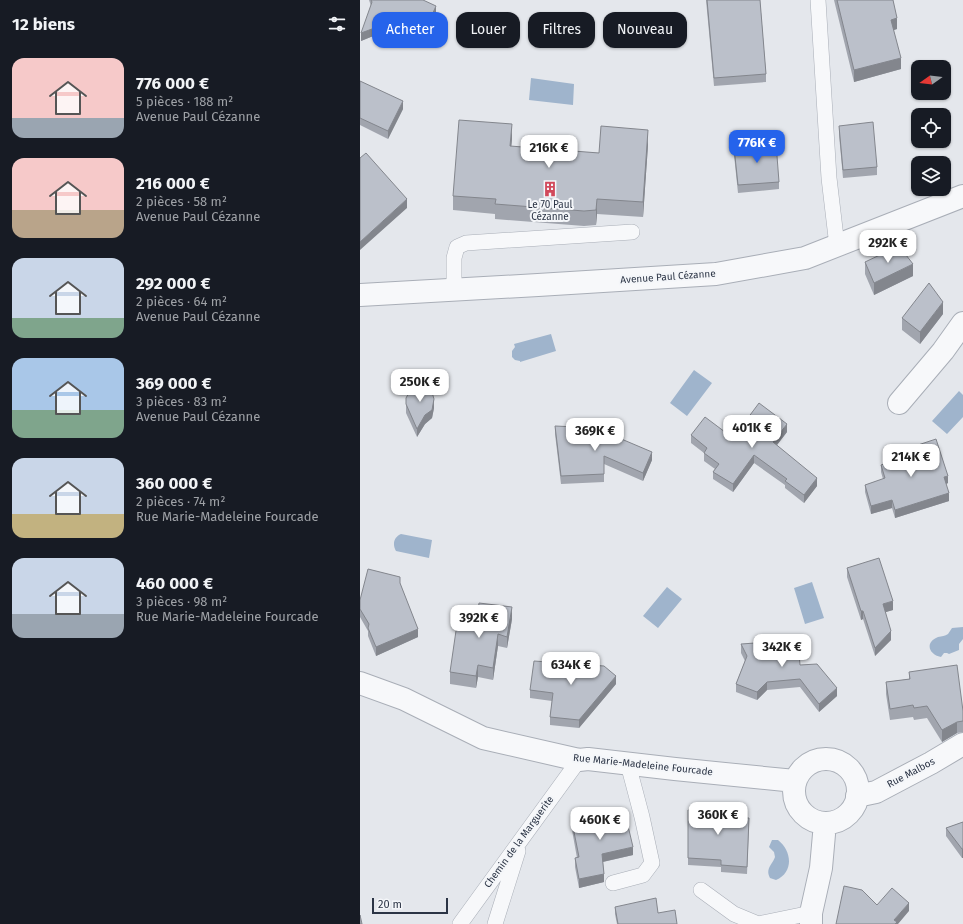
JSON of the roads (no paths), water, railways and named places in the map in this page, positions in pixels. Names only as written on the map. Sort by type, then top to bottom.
[{"type":"street","name":"Avenue Paul Cézanne","points":[[360,295],[716,274],[806,258],[963,196]]},
{"type":"street","points":[[899,403],[943,351],[963,323]]},
{"type":"street","name":"Rue Marie-Madeleine Fourcade","points":[[360,683],[404,699],[483,738],[579,760],[588,759],[796,781]]},
{"type":"street","name":"Rue Malbos","points":[[857,796],[876,792],[963,744]]},
{"type":"street","points":[[824,759],[834,760],[850,770],[855,778],[857,796],[854,805],[843,818],[834,822],[825,823],[815,822],[800,810],[795,801],[794,791],[800,772],[806,765],[824,759]]},
{"type":"street","points":[[811,919],[821,868],[825,823]]},
{"type":"lane","points":[[818,0],[829,178],[837,246]]},
{"type":"lane","points":[[454,290],[454,258],[457,247],[466,243],[632,232]]},
{"type":"lane","name":"Chemin de la Marguerite","points":[[460,924],[579,760]]},
{"type":"lane","points":[[613,883],[643,874],[652,863],[628,764]]},
{"type":"lane","points":[[495,924],[522,838]]},
{"type":"lane","points":[[701,890],[734,914],[758,924],[811,919]]},
{"type":"water","points":[[531,78],[574,84],[573,105],[529,100]]},
{"type":"water","points":[[551,334],[556,351],[520,362],[512,357],[512,351],[515,347],[514,344]]},
{"type":"water","points":[[694,370],[712,383],[687,416],[670,403]]},
{"type":"water","points":[[959,391],[963,395],[963,417],[947,434],[932,421]]},
{"type":"water","points":[[401,534],[432,540],[429,558],[396,551],[394,541]]},
{"type":"water","points":[[812,582],[824,618],[805,624],[794,588]]},
{"type":"water","points":[[667,587],[682,599],[658,628],[643,616]]},
{"type":"water","points":[[963,627],[963,639],[959,644],[959,650],[949,654],[944,653],[941,657],[931,651],[930,645],[934,639],[945,636],[952,628]]},
{"type":"water","points":[[772,840],[778,840],[783,845],[789,861],[786,872],[776,880],[770,878],[768,872],[775,857],[774,852],[769,847]]},
{"type":"place","name":"Le 70 Paul Cézanne","points":[[550,189]]}]
